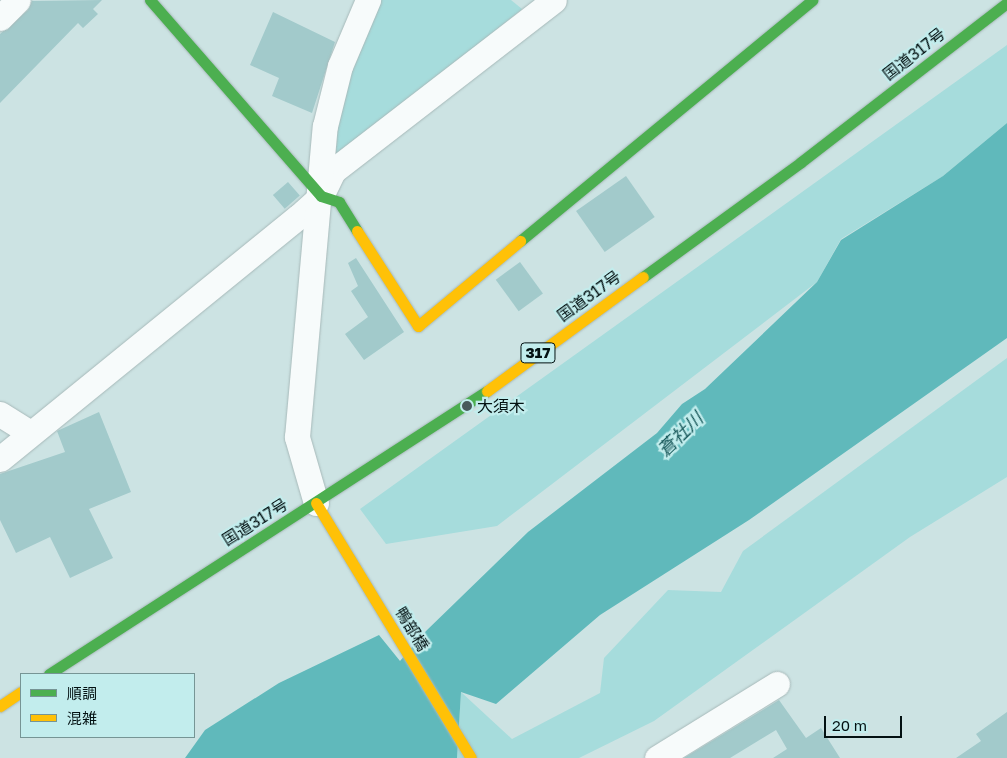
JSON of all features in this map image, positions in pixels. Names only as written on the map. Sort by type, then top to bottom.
[{"type":"main road","points":[[150,0],[321,196],[339,202],[418,326],[812,0]]},
{"type":"main road","name":"国道317号","points":[[51,673],[320,510],[470,404],[801,162],[1007,3]]},
{"type":"main road","name":"鴨部橋","points":[[320,510],[471,758]]},
{"type":"main road","points":[[0,706],[20,693]]},
{"type":"street","points":[[0,18],[18,0]]},
{"type":"street","points":[[320,510],[297,437],[327,117],[340,66],[368,0]]},
{"type":"street","points":[[0,459],[30,432],[126,360],[321,196],[333,171],[554,0]]},
{"type":"street","points":[[0,414],[30,432]]},
{"type":"street","points":[[657,758],[777,684]]},
{"type":"shaded area","points":[[374,0],[511,0],[522,9],[335,161],[340,103]]},
{"type":"shaded area","points":[[1007,45],[1007,123],[943,176],[841,239],[817,282],[497,526],[386,544],[360,509]]},
{"type":"shaded area","points":[[1007,358],[1007,477],[910,537],[654,721],[579,758],[457,758],[461,692],[512,739],[600,693],[604,658],[668,590],[721,592],[743,551]]},
{"type":"water","name":"蒼社川","points":[[1007,123],[1007,338],[749,520],[600,615],[496,704],[461,692],[457,758],[185,758],[205,730],[279,683],[379,635],[400,661],[425,632],[528,532],[657,433],[682,404],[705,389],[817,282],[841,240],[943,176]]},
{"type":"building","points":[[102,0],[93,9],[98,14],[83,28],[78,23],[0,103],[0,34],[28,10],[32,1]]},
{"type":"building","points":[[273,12],[335,42],[312,113],[272,96],[279,78],[250,65]]},
{"type":"building","points":[[626,176],[655,217],[605,252],[576,211]]},
{"type":"building","points":[[288,182],[300,196],[285,209],[273,195]]},
{"type":"building","points":[[356,258],[404,332],[364,360],[345,334],[368,317],[351,291],[358,286],[348,263]]},
{"type":"building","points":[[520,262],[543,294],[519,311],[496,280]]},
{"type":"building","points":[[99,412],[131,492],[89,509],[113,558],[70,578],[50,537],[16,553],[0,520],[0,474],[65,452],[57,431]]},
{"type":"building","points":[[779,700],[806,738],[821,728],[840,758],[773,758],[787,749],[776,730],[730,758],[684,758]]},
{"type":"building","points":[[1007,712],[1007,758],[956,758],[981,741],[976,734]]},
{"type":"traffic: fast","points":[[150,0],[321,196],[339,202],[357,231]]},
{"type":"traffic: fast","points":[[520,241],[812,0]]},
{"type":"traffic: fast","points":[[643,277],[801,162],[1007,3]]},
{"type":"traffic: fast","points":[[51,673],[487,391]]},
{"type":"traffic: slow","points":[[357,231],[418,326],[520,241]]},
{"type":"traffic: slow","points":[[487,391],[643,277]]},
{"type":"traffic: slow","points":[[316,503],[471,758]]},
{"type":"traffic: slow","points":[[0,706],[20,693]]},
{"type":"place","name":"大須木","points":[[467,406]]}]
